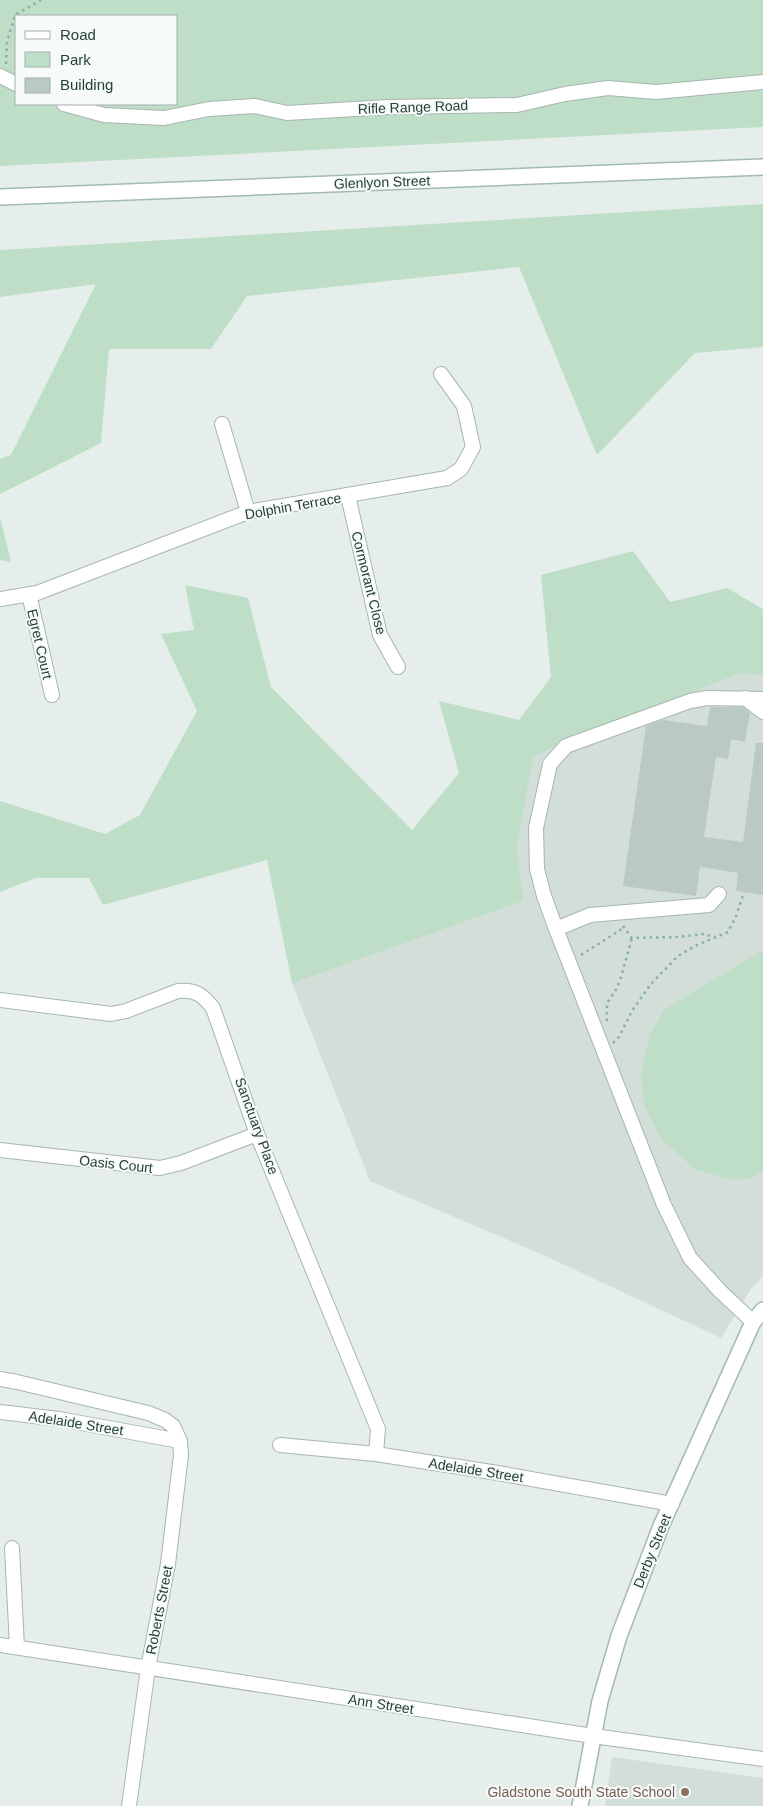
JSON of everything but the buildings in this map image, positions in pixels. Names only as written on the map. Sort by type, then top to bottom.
[{"type":"main road","name":"Glenlyon Street","points":[[0,197],[763,167]]},
{"type":"main road","name":"Derby Street","points":[[580,1806],[600,1701],[619,1636],[639,1582],[706,1426],[753,1322],[763,1310]]},
{"type":"street","name":"Rifle Range Road","points":[[68,105],[104,115],[164,118],[209,108],[255,106],[287,113],[389,107],[517,105],[565,94],[608,88],[656,92],[763,82]]},
{"type":"street","name":"Dolphin Terrace","points":[[0,599],[37,593],[248,512],[447,478],[461,469],[473,447],[464,406],[441,374]]},
{"type":"street","points":[[222,424],[248,512]]},
{"type":"street","name":"Cormorant Close","points":[[348,496],[380,635],[398,667]]},
{"type":"street","name":"Egret Court","points":[[29,594],[52,695]]},
{"type":"street","points":[[753,1322],[720,1291],[690,1258],[664,1206],[544,896],[537,869],[536,828],[550,764],[566,746],[690,701],[707,698],[763,698]]},
{"type":"street","points":[[745,698],[763,712]]},
{"type":"street","points":[[556,929],[590,915],[709,906],[719,894]]},
{"type":"street","name":"Sanctuary Place","points":[[0,1000],[112,1014],[126,1011],[178,991],[186,990],[200,993],[213,1008],[258,1134],[378,1429],[376,1454]]},
{"type":"street","name":"Oasis Court","points":[[0,1150],[160,1168],[181,1163],[258,1134]]},
{"type":"street","name":"Adelaide Street","points":[[0,1379],[108,1402],[148,1413],[165,1420],[173,1426],[180,1441]]},
{"type":"street","name":"Adelaide Street","points":[[0,1412],[58,1419],[180,1441]]},
{"type":"street","name":"Roberts Street","points":[[129,1806],[148,1668],[168,1564],[181,1455],[180,1441]]},
{"type":"street","name":"Adelaide Street","points":[[280,1445],[376,1454],[498,1473],[672,1504]]},
{"type":"street","points":[[12,1548],[18,1630],[17,1648]]},
{"type":"street","name":"Ann Street","points":[[0,1645],[592,1736],[763,1759]]},
{"type":"path","points":[[7,80],[7,42],[15,15],[41,0]]},
{"type":"path","points":[[604,1053],[619,1037],[632,1011],[650,985],[678,956],[728,932],[744,892]]},
{"type":"path","points":[[621,924],[632,938]]},
{"type":"path","points":[[569,962],[629,925]]},
{"type":"path","points":[[632,938],[678,937],[704,934],[715,937]]},
{"type":"path","points":[[608,1023],[607,1003],[617,988],[632,938]]},
{"type":"path","points":[[612,1036],[614,1042]]},
{"type":"shaded area","points":[[763,651],[763,1276],[751,1289],[721,1338],[541,1254],[370,1181],[292,983],[533,738]]},
{"type":"shaded area","name":"Gladstone South State School","points":[[612,1757],[763,1778],[763,1806],[605,1806]]},
{"type":"green space","points":[[0,0],[763,0],[763,127],[0,166]]},
{"type":"green space","points":[[763,204],[763,347],[695,353],[597,455],[519,267],[247,296],[211,349],[109,349],[101,443],[0,494],[0,459],[11,455],[96,284],[0,297],[0,250]]},
{"type":"green space","points":[[0,517],[11,562],[0,560]]},
{"type":"green space","points":[[633,551],[670,602],[727,588],[763,609],[763,675],[740,673],[533,756],[517,848],[523,901],[292,983],[267,860],[103,905],[89,878],[36,878],[0,892],[0,801],[105,834],[140,815],[197,711],[161,634],[194,630],[185,585],[248,598],[271,687],[412,830],[459,773],[439,701],[519,720],[551,677],[541,575]]},
{"type":"green space","points":[[763,950],[763,1171],[751,1178],[735,1180],[696,1170],[662,1140],[644,1105],[641,1074],[650,1034],[665,1009]]},
{"type":"place","name":"Gladstone South State School","points":[[685,1792]]}]
